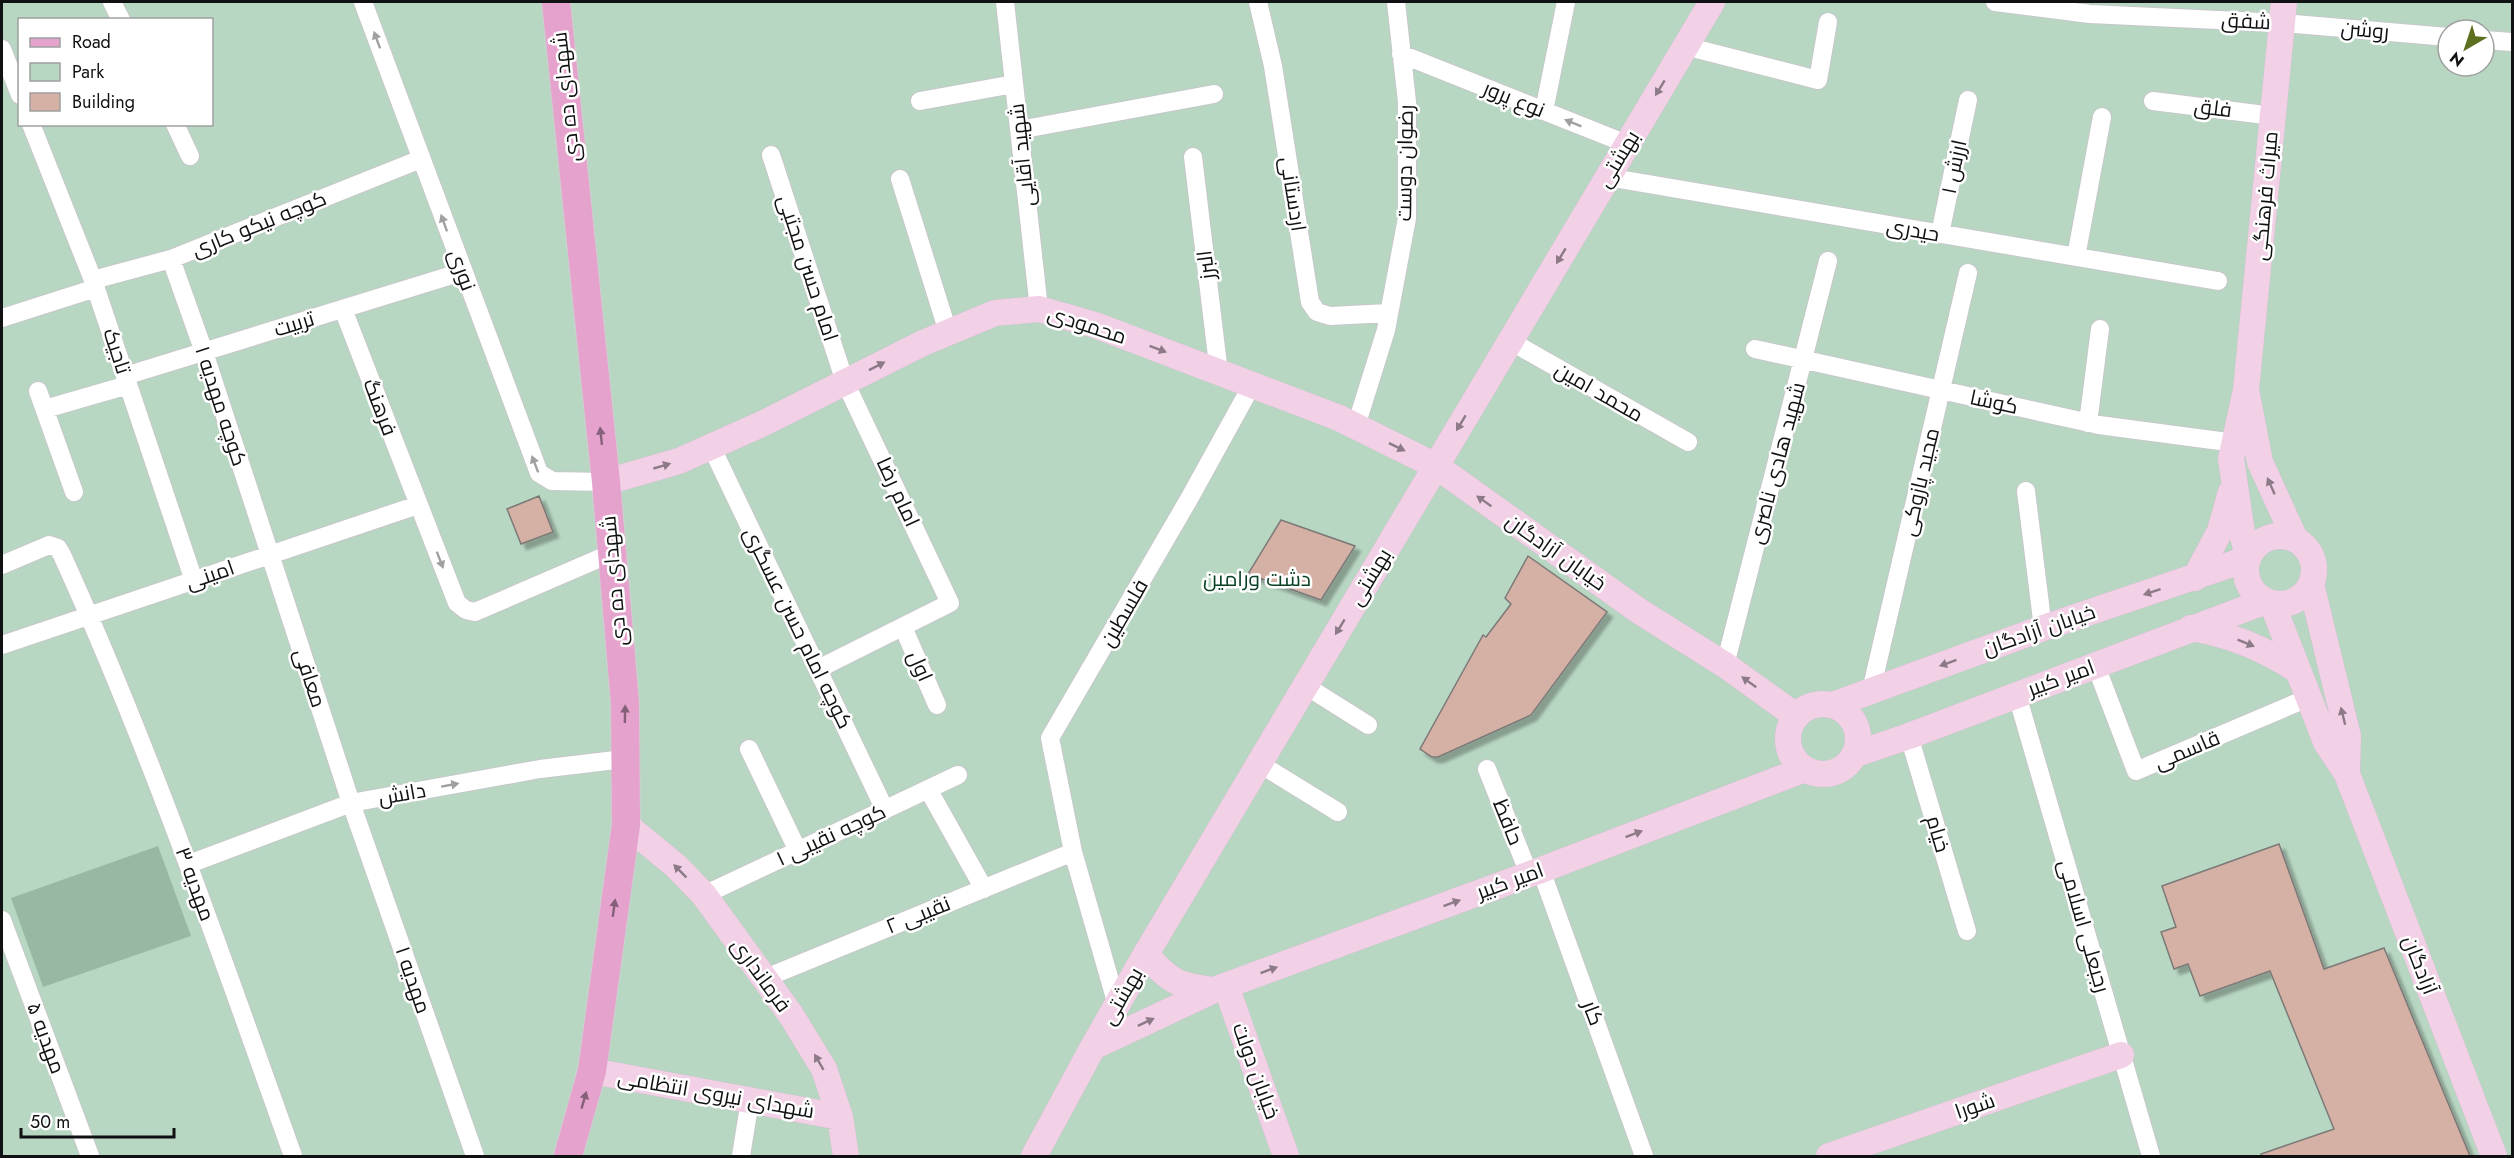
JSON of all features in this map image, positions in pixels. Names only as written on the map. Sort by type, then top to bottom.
[{"type":"main road","name":"شهدای ده دی","points":[[556,2],[606,482],[625,703],[626,825],[592,1071],[568,1156]]},
{"type":"street","points":[[112,2],[120,18]]},
{"type":"street","name":"نوری","points":[[363,2],[539,473],[552,482],[606,482]]},
{"type":"street","name":"شهید آقایی","points":[[1005,2],[1039,309]]},
{"type":"street","name":"اردستانی","points":[[1258,2],[1272,66],[1310,302],[1317,312],[1329,316],[1389,313]]},
{"type":"street","name":"رضوان دوست","points":[[1356,426],[1386,330],[1407,218],[1407,102],[1396,2]]},
{"type":"street","points":[[1544,111],[1566,2]]},
{"type":"street","name":"بهشتی","points":[[1034,1156],[1146,954],[1712,2]]},
{"type":"street","name":"شفق","points":[[1995,2],[2090,14],[2156,9],[2283,12]]},
{"type":"street","name":"روشن","points":[[2283,12],[2436,35]]},
{"type":"street","name":"میراث فرهنگی","points":[[2246,390],[2283,12]]},
{"type":"street","points":[[1685,46],[1818,80],[1828,22]]},
{"type":"street","points":[[2496,41],[2512,42]]},
{"type":"street","points":[[2,50],[18,90]]},
{"type":"street","name":"نوع پرور","points":[[1401,54],[1627,144]]},
{"type":"street","points":[[920,101],[1014,84]]},
{"type":"street","points":[[1019,130],[1214,94]]},
{"type":"street","name":"ارزش ۱","points":[[1940,234],[1968,100]]},
{"type":"street","name":"فلق","points":[[2153,101],[2273,116]]},
{"type":"street","points":[[2076,257],[2102,117]]},
{"type":"street","name":"تاجیک","points":[[32,126],[94,284],[194,581]]},
{"type":"street","points":[[176,126],[190,156]]},
{"type":"street","name":"امام حسن مجتبی","points":[[771,155],[845,382]]},
{"type":"street","name":"البرز","points":[[1193,157],[1219,373]]},
{"type":"street","name":"کوچه نیکو کاری","points":[[2,318],[171,259],[421,159]]},
{"type":"street","name":"حیدری","points":[[1607,177],[2218,281]]},
{"type":"street","points":[[900,179],[948,332]]},
{"type":"street","name":"کوچه مهدیه ۱","points":[[171,259],[204,352],[269,554]]},
{"type":"street","name":"شهید هادی ناصری","points":[[1725,665],[1828,261]]},
{"type":"street","name":"تربیت","points":[[45,409],[204,352],[462,272]]},
{"type":"street","name":"مجید پازوکی","points":[[1871,691],[1968,273]]},
{"type":"street","name":"فرهنگ","points":[[343,309],[457,603],[466,610],[475,612],[612,553]]},
{"type":"street","name":"محمودی","points":[[606,482],[679,461],[948,332],[994,313],[1039,309],[1095,325],[1356,426],[1436,466]]},
{"type":"street","points":[[2088,423],[2100,329]]},
{"type":"street","name":"محمد امین","points":[[1510,341],[1688,442]]},
{"type":"street","name":"کوشا","points":[[1755,349],[2088,423],[2235,443]]},
{"type":"street","name":"امام رضا","points":[[845,382],[950,603],[903,627]]},
{"type":"street","name":"فلسطین","points":[[1117,1005],[1073,852],[1050,738],[1190,499],[1252,385]]},
{"type":"street","points":[[2246,390],[2231,459],[2248,558],[2247,579],[2251,588],[2269,602],[2326,742],[2347,774]]},
{"type":"street","points":[[2246,390],[2260,462],[2295,539],[2310,553],[2313,563],[2311,584],[2348,736],[2347,774]]},
{"type":"street","points":[[38,391],[74,492]]},
{"type":"street","name":"کوچه امام حسن عسگری","points":[[711,446],[885,810]]},
{"type":"street","name":"خیابان آزادگان","points":[[1436,466],[1639,611],[1725,665],[1796,716]]},
{"type":"street","points":[[2195,578],[2220,531],[2234,480]]},
{"type":"street","points":[[2026,491],[2043,628]]},
{"type":"street","name":"امینی","points":[[2,645],[418,505]]},
{"type":"street","points":[[2248,558],[2254,547],[2263,540],[2284,536],[2295,539]]},
{"type":"street","name":"مهدیه ۳","points":[[2,565],[49,545],[58,548],[89,615],[189,864],[293,1156]]},
{"type":"street","name":"معافی","points":[[269,554],[351,802]]},
{"type":"street","name":"خیابان آزادگان","points":[[1833,705],[2043,628],[2195,578],[2248,558]]},
{"type":"street","points":[[2269,602],[2290,602],[2299,598],[2311,584]]},
{"type":"street","name":"امیر کبیر","points":[[1856,754],[2096,666],[2190,628],[2269,602]]},
{"type":"street","points":[[818,669],[903,627]]},
{"type":"street","name":"اول","points":[[903,627],[937,705]]},
{"type":"street","points":[[2190,628],[2219,633],[2247,642],[2273,654],[2297,670]]},
{"type":"street","name":"قاسمی","points":[[2096,666],[2136,771],[2308,698]]},
{"type":"street","points":[[1306,686],[1368,725]]},
{"type":"street","name":"رجبعلی اسلامی","points":[[2017,695],[2151,1156]]},
{"type":"street","points":[[1813,705],[1833,705],[1844,710],[1852,719],[1858,730],[1859,742],[1856,754],[1849,764],[1839,771],[1816,774],[1805,769],[1796,761],[1790,750],[1788,738],[1790,726],[1796,716],[1813,705]]},
{"type":"street","name":"خیام","points":[[1910,736],[1967,931]]},
{"type":"street","points":[[749,749],[798,851]]},
{"type":"street","name":"دانش","points":[[189,864],[351,802],[540,769],[624,759]]},
{"type":"street","points":[[1260,764],[1338,812]]},
{"type":"street","name":"حافظ","points":[[1487,769],[1535,872]]},
{"type":"street","name":"امیر کبیر","points":[[1093,1047],[1220,988],[1535,872],[1805,769]]},
{"type":"street","name":"آزادگان","points":[[2347,774],[2494,1156]]},
{"type":"street","name":"کوچه نقیبی ۱","points":[[704,895],[958,775]]},
{"type":"street","points":[[928,789],[984,889]]},
{"type":"street","name":"مهدیه ۱","points":[[351,802],[475,1156]]},
{"type":"street","name":"فرمانداری","points":[[626,825],[676,866],[704,895],[791,1015],[824,1069],[840,1117],[846,1156]]},
{"type":"street","name":"نقیبی ۲","points":[[764,979],[1073,852]]},
{"type":"street","name":"کار","points":[[1535,872],[1644,1156]]},
{"type":"street","name":"مهدیه ۵","points":[[2,920],[7,950],[90,1156]]},
{"type":"street","points":[[1146,954],[1163,974],[1187,987],[1220,988]]},
{"type":"street","name":"خیابان دولت","points":[[1220,988],[1286,1156]]},
{"type":"street","name":"شورا","points":[[1829,1156],[2121,1055]]},
{"type":"street","name":"شهدای نیروی انتظامی","points":[[592,1071],[840,1117]]},
{"type":"street","points":[[741,1156],[750,1100]]},
{"type":"green space","name":"دشت ورامین","points":[[2,2],[2512,2],[2512,1156],[2,1156]]},
{"type":"green space","points":[[158,846],[191,936],[43,987],[11,898]]},
{"type":"building","points":[[539,496],[553,532],[521,544],[507,509]]},
{"type":"building","points":[[1281,520],[1355,546],[1321,600],[1248,574]]},
{"type":"building","points":[[1528,556],[1607,612],[1531,715],[1438,757],[1432,757],[1420,749],[1483,635],[1486,637],[1511,604],[1505,598]]},
{"type":"building","points":[[2279,844],[2324,969],[2384,948],[2470,1156],[2261,1156],[2261,1154],[2334,1129],[2270,971],[2200,996],[2188,964],[2174,969],[2161,932],[2176,927],[2162,886]]}]
